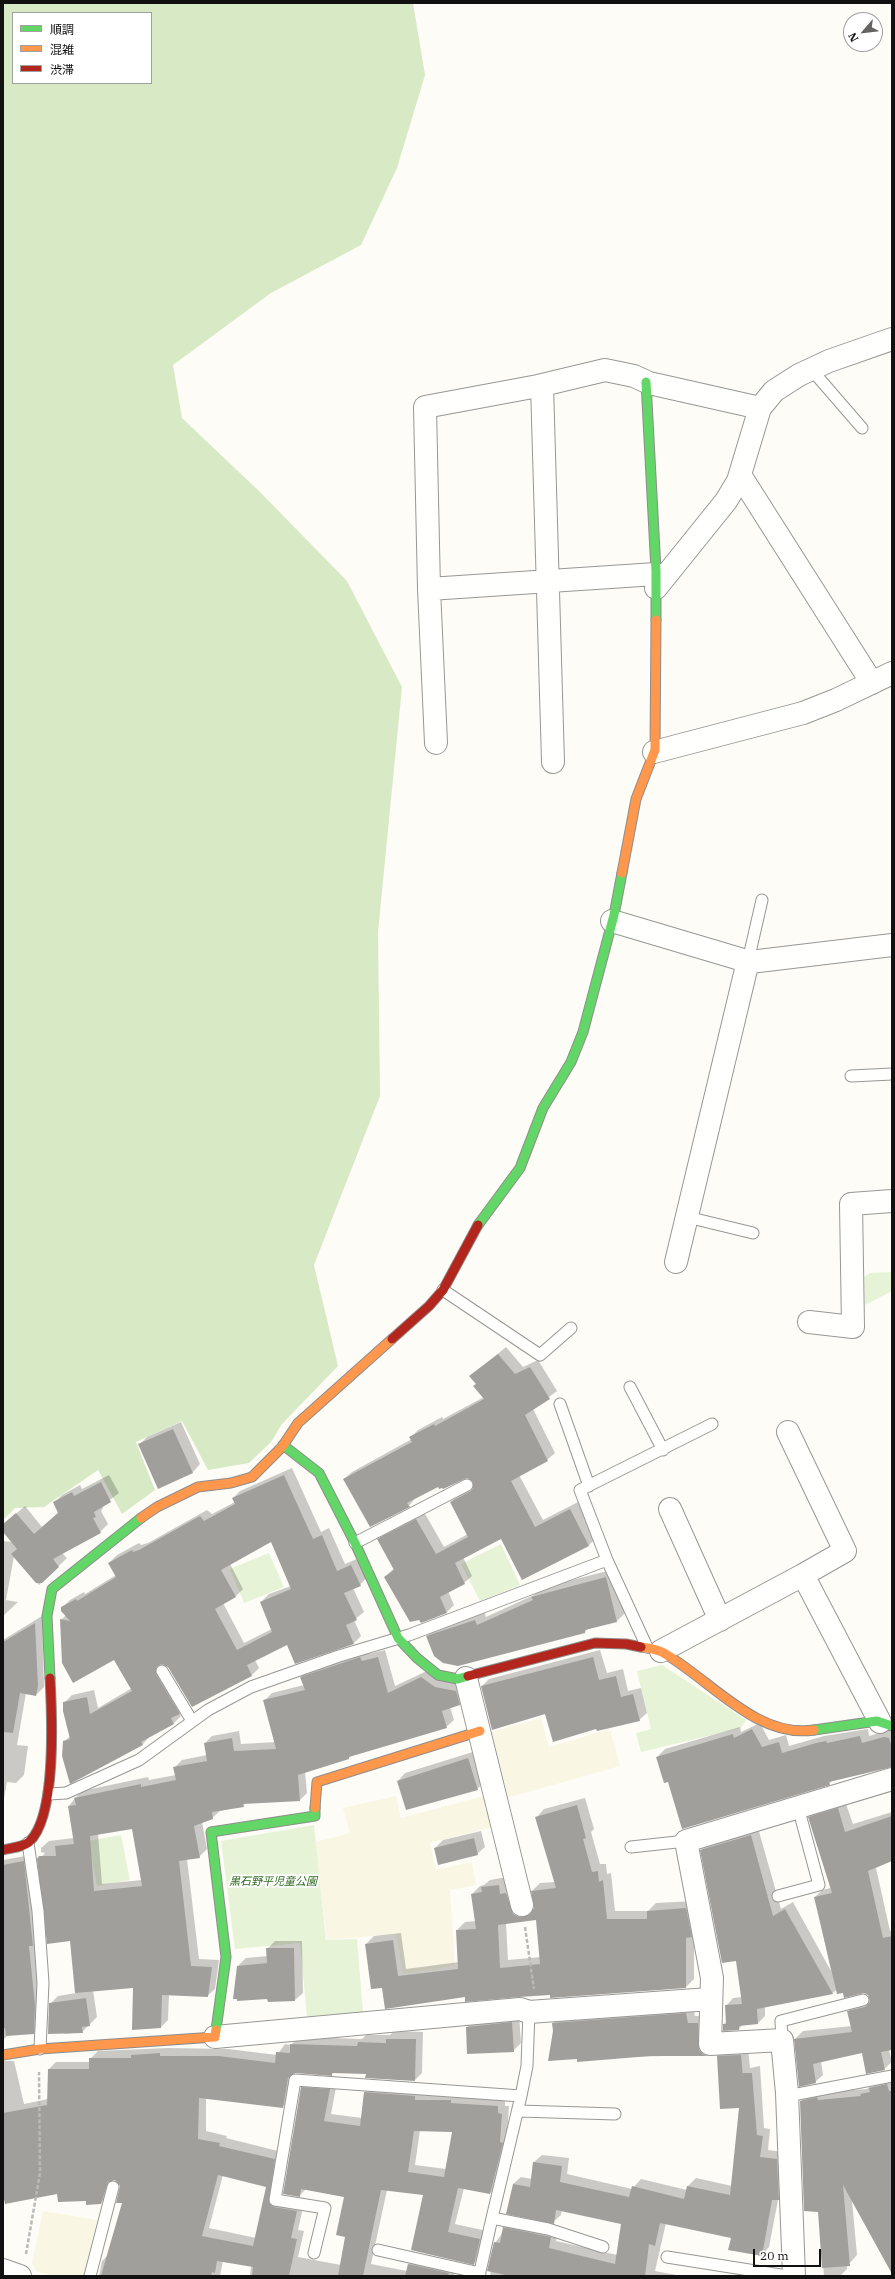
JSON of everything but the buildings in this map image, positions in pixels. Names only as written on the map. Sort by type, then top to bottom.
[{"type":"street","points":[[429,589],[547,582],[656,581],[726,501],[740,475],[760,408],[774,391],[811,369],[892,339]]},
{"type":"street","points":[[436,743],[429,589],[424,407],[542,385],[605,370],[626,374],[646,382],[760,408]]},
{"type":"street","points":[[3,1850],[28,1843],[37,1832],[48,1794],[51,1703],[47,1616],[52,1589],[125,1529],[157,1507],[198,1487],[232,1483],[252,1477],[283,1445],[298,1423],[429,1306],[443,1290],[480,1222],[520,1168],[543,1108],[571,1062],[582,1032],[612,921],[636,799],[654,752],[656,581],[646,382]]},
{"type":"street","points":[[542,385],[553,762]]},
{"type":"street","points":[[740,475],[872,683]]},
{"type":"street","points":[[654,752],[803,713],[892,673]]},
{"type":"street","points":[[612,921],[748,961],[892,945]]},
{"type":"street","points":[[676,1262],[748,961]]},
{"type":"street","points":[[809,1322],[853,1327],[851,1204],[892,1201]]},
{"type":"street","points":[[654,1649],[720,1620],[803,1576],[845,1551],[788,1432]]},
{"type":"street","points":[[283,1445],[319,1473],[355,1543],[398,1638],[417,1658],[438,1675],[458,1679],[466,1678],[595,1643],[626,1644],[654,1649],[752,1716],[790,1731],[803,1732],[886,1724],[803,1576]]},
{"type":"street","points":[[670,1509],[720,1620]]},
{"type":"street","points":[[466,1678],[522,1905]]},
{"type":"street","points":[[215,2038],[226,1957],[211,1832],[315,1816],[317,1782],[480,1731]]},
{"type":"street","points":[[794,2276],[782,2040],[710,2044],[710,2000],[712,1978],[710,1961],[705,1951],[686,1841],[892,1779]]},
{"type":"street","points":[[3,2055],[40,2049],[215,2038],[520,2008],[534,2011],[710,2000]]},
{"type":"lane","points":[[811,369],[862,428]]},
{"type":"lane","points":[[748,961],[762,900]]},
{"type":"lane","points":[[851,1076],[892,1074]]},
{"type":"lane","points":[[687,1217],[753,1233]]},
{"type":"lane","points":[[443,1290],[540,1354],[570,1328]]},
{"type":"lane","points":[[630,1386],[663,1450]]},
{"type":"lane","points":[[560,1404],[589,1486]]},
{"type":"lane","points":[[654,1649],[606,1560],[580,1490],[663,1450],[712,1424]]},
{"type":"lane","points":[[355,1543],[466,1485]]},
{"type":"lane","points":[[48,1794],[66,1793],[139,1760],[208,1710],[251,1687],[398,1638],[606,1560]]},
{"type":"lane","points":[[162,1671],[192,1721]]},
{"type":"lane","points":[[778,1896],[819,1885],[798,1807]]},
{"type":"lane","points":[[630,1848],[686,1841]]},
{"type":"lane","points":[[28,1843],[38,1911],[43,1977],[40,2049]]},
{"type":"lane","points":[[782,2040],[781,2021],[863,2000]]},
{"type":"lane","points":[[378,2250],[480,2274],[518,2111],[534,2011]]},
{"type":"lane","points":[[786,2096],[892,2076]]},
{"type":"lane","points":[[314,2253],[325,2208],[275,2200],[295,2080],[521,2096]]},
{"type":"lane","points":[[518,2111],[615,2114]]},
{"type":"lane","points":[[90,2276],[113,2187]]},
{"type":"lane","points":[[492,2218],[548,2230],[603,2247]]},
{"type":"lane","points":[[668,2256],[787,2276]]},
{"type":"path","points":[[522,1905],[534,2011]]},
{"type":"path","points":[[14,2271],[40,2173],[37,2092],[40,2049]]},
{"type":"shaded area","points":[[541,1718],[549,1747],[610,1729],[620,1766],[507,1798],[488,1733]]},
{"type":"shaded area","points":[[396,1796],[401,1818],[484,1796],[492,1827],[430,1843],[436,1870],[472,1862],[476,1885],[450,1890],[455,1966],[403,1974],[396,1934],[327,1940],[315,1842],[350,1833],[343,1808]]},
{"type":"shaded area","points":[[43,2211],[97,2220],[84,2276],[52,2276],[36,2271],[32,2263]]},
{"type":"green space","points":[[3,3],[413,3],[425,75],[397,168],[361,245],[271,293],[173,365],[182,418],[260,492],[347,581],[402,687],[378,932],[380,1096],[314,1265],[338,1366],[282,1424],[271,1442],[249,1463],[208,1470],[182,1421],[136,1442],[155,1490],[122,1514],[98,1470],[44,1507],[15,1508],[3,1520]]},
{"type":"green space","points":[[892,1272],[892,1291],[865,1305],[864,1277],[870,1273]]},
{"type":"green space","points":[[501,1544],[520,1585],[480,1601],[461,1564]]},
{"type":"green space","points":[[269,1553],[284,1587],[244,1603],[230,1569]]},
{"type":"green space","points":[[662,1665],[746,1720],[741,1728],[641,1752],[636,1733],[651,1729],[637,1671]]},
{"type":"green space","name":"黒石野平児童公園","points":[[314,1825],[326,1940],[357,1939],[363,2013],[307,2017],[300,1943],[235,1949],[221,1841]]},
{"type":"green space","points":[[121,1835],[130,1880],[97,1886],[88,1841]]},
{"type":"traffic: fast","points":[[646,382],[656,571],[656,620]]},
{"type":"traffic: fast","points":[[478,1225],[520,1168],[543,1108],[571,1062],[583,1032],[614,915],[622,873]]},
{"type":"traffic: fast","points":[[283,1445],[319,1473],[355,1543],[398,1638],[417,1658],[438,1675],[458,1679],[468,1676]]},
{"type":"traffic: fast","points":[[50,1678],[47,1616],[52,1589],[141,1518]]},
{"type":"traffic: fast","points":[[814,1730],[877,1721],[892,1726]]},
{"type":"traffic: fast","points":[[216,2030],[226,1957],[211,1832],[315,1816],[315,1808]]},
{"type":"traffic: slow","points":[[622,873],[636,799],[655,750],[656,620]]},
{"type":"traffic: slow","points":[[141,1518],[157,1507],[198,1487],[231,1483],[252,1477],[282,1447],[298,1423],[392,1339]]},
{"type":"traffic: slow","points":[[641,1647],[655,1649],[680,1663],[734,1704],[753,1716],[772,1725],[793,1730],[814,1730]]},
{"type":"traffic: slow","points":[[315,1808],[317,1782],[480,1731]]},
{"type":"traffic: slow","points":[[3,2055],[40,2049],[215,2037],[216,2030]]},
{"type":"traffic: jam","points":[[392,1339],[429,1306],[443,1290],[478,1225]]},
{"type":"traffic: jam","points":[[468,1676],[595,1643],[626,1644],[641,1647]]},
{"type":"traffic: jam","points":[[3,1850],[27,1844],[38,1829],[44,1811],[51,1764],[52,1716],[50,1678]]}]
